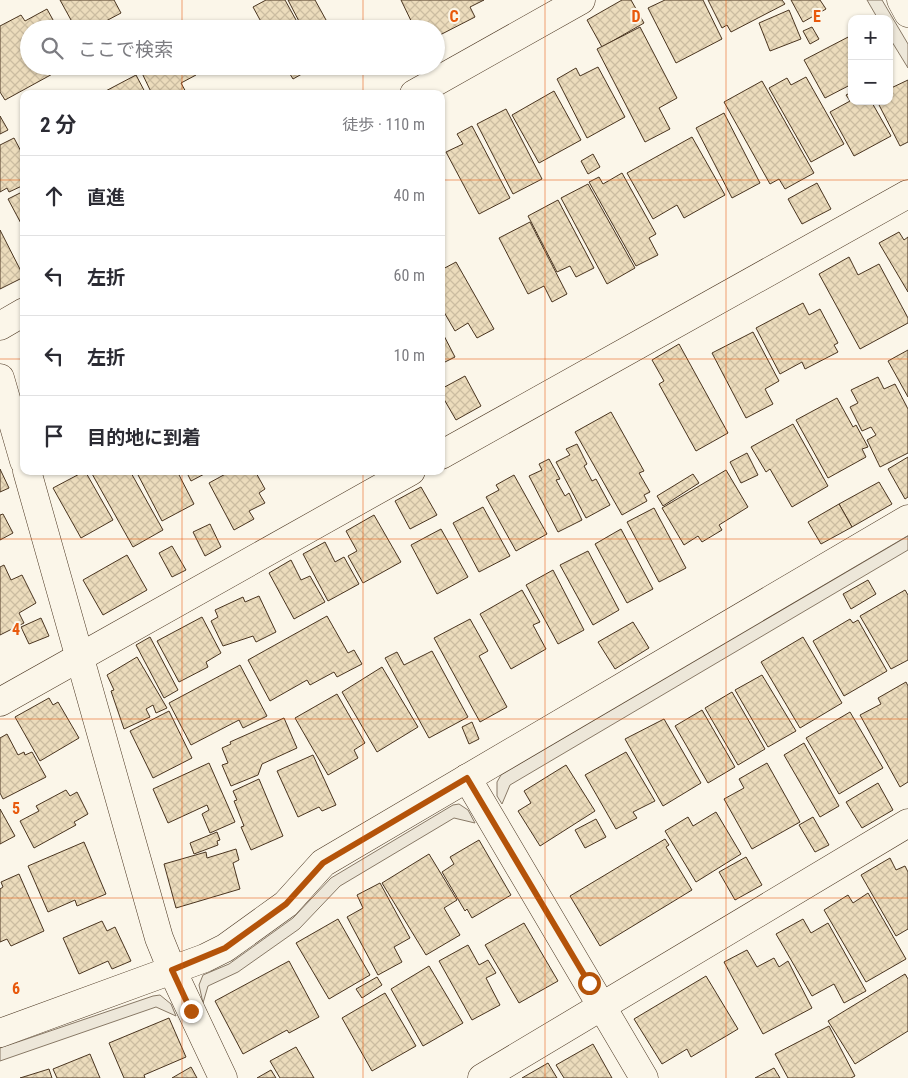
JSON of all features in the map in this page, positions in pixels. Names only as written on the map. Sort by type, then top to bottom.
[{"type":"street","points":[[421,90],[581,0]]},
{"type":"street","points":[[901,0],[908,13]]},
{"type":"street","points":[[445,453],[908,194]]},
{"type":"street","points":[[0,326],[20,314]]},
{"type":"street","points":[[0,378],[20,447]]},
{"type":"street","points":[[28,475],[159,938],[223,1078]]},
{"type":"street","points":[[0,702],[405,475]]},
{"type":"street","points":[[0,1033],[172,970],[225,948],[286,904],[323,863],[908,519]]},
{"type":"street","points":[[467,778],[644,1078]]},
{"type":"street","points":[[482,1078],[908,823]]},
{"type":"shaded area","points":[[867,0],[882,0],[891,15],[876,15]]},
{"type":"shaded area","points":[[893,19],[908,44],[908,68],[893,44]]},
{"type":"shaded area","points":[[908,536],[908,550],[510,785],[502,804],[497,796],[497,782],[501,775]]},
{"type":"shaded area","points":[[459,804],[468,810],[475,823],[454,818],[340,886],[299,929],[238,972],[208,986],[203,1003],[199,985],[203,975],[229,964],[293,918],[331,878],[453,805]]},
{"type":"shaded area","points":[[160,995],[171,1004],[176,1016],[156,1007],[0,1061],[0,1048]]},
{"type":"building","points":[[60,0],[114,0],[121,13],[108,20],[71,20]]},
{"type":"building","points":[[266,0],[285,0],[296,20],[260,20],[253,7]]},
{"type":"building","points":[[288,0],[315,0],[326,20],[298,20]]},
{"type":"building","points":[[401,0],[484,0],[470,7],[475,17],[445,32],[445,20],[411,20]]},
{"type":"building","points":[[622,0],[631,0],[644,23],[602,47],[587,20]]},
{"type":"building","points":[[665,0],[703,0],[722,39],[676,63],[648,8]]},
{"type":"building","points":[[708,0],[782,0],[785,4],[731,32],[727,25],[722,28]]},
{"type":"building","points":[[791,0],[820,0],[826,9],[803,22]]},
{"type":"building","points":[[47,9],[53,20],[27,20]]},
{"type":"building","points":[[789,10],[801,39],[770,51],[759,23]]},
{"type":"building","points":[[21,15],[24,20],[20,20],[20,75],[51,75],[20,90],[5,100],[0,92],[0,26]]},
{"type":"building","points":[[640,27],[677,98],[659,108],[670,129],[645,142],[597,49]]},
{"type":"building","points":[[812,27],[819,39],[810,44],[803,31]]},
{"type":"building","points":[[848,37],[848,86],[825,98],[804,60]]},
{"type":"building","points":[[598,67],[625,117],[587,138],[557,79],[576,68],[580,76]]},
{"type":"building","points":[[136,75],[144,90],[108,90]]},
{"type":"building","points":[[143,75],[196,75],[181,83],[185,90],[150,90]]},
{"type":"building","points":[[291,75],[300,75],[293,79]]},
{"type":"building","points":[[806,77],[844,144],[811,162],[769,88],[787,78],[791,85]]},
{"type":"building","points":[[908,80],[908,142],[900,146],[879,105],[893,105],[893,87]]},
{"type":"building","points":[[762,81],[814,173],[785,189],[779,179],[770,184],[724,102]]},
{"type":"building","points":[[554,91],[581,140],[539,163],[512,115]]},
{"type":"building","points":[[848,102],[848,105],[873,105],[891,136],[854,156],[830,112]]},
{"type":"building","points":[[506,109],[542,179],[513,194],[477,124]]},
{"type":"building","points":[[724,113],[760,183],[732,198],[696,128]]},
{"type":"building","points":[[0,116],[8,130],[0,134]]},
{"type":"building","points":[[472,126],[510,198],[479,214],[446,152],[463,144],[457,134]]},
{"type":"building","points":[[692,137],[725,195],[684,218],[677,205],[653,219],[627,173]]},
{"type":"building","points":[[14,138],[20,149],[20,187],[9,192],[7,188],[0,192],[0,145]]},
{"type":"building","points":[[593,154],[600,167],[588,174],[581,161]]},
{"type":"building","points":[[622,173],[656,234],[649,238],[658,255],[636,266],[589,182],[599,177],[603,184]]},
{"type":"building","points":[[817,183],[831,209],[802,224],[788,199]]},
{"type":"building","points":[[588,184],[635,268],[607,284],[561,198]]},
{"type":"building","points":[[20,193],[20,222],[8,199]]},
{"type":"building","points":[[558,200],[594,268],[576,277],[570,266],[557,272],[528,216]]},
{"type":"building","points":[[530,222],[567,294],[552,302],[544,286],[528,294],[499,238]]},
{"type":"building","points":[[0,230],[20,269],[20,279],[0,289]]},
{"type":"building","points":[[899,232],[904,240],[908,237],[908,292],[879,243]]},
{"type":"building","points":[[849,257],[858,275],[879,264],[908,318],[908,323],[860,349],[819,274]]},
{"type":"building","points":[[456,262],[494,329],[477,338],[468,323],[455,331],[445,314],[445,268]]},
{"type":"building","points":[[803,303],[809,315],[820,309],[838,343],[834,345],[838,352],[805,369],[802,362],[780,374],[756,328]]},
{"type":"building","points":[[753,332],[779,381],[765,389],[773,404],[746,418],[712,353]]},
{"type":"building","points":[[445,338],[455,357],[445,362]]},
{"type":"building","points":[[679,344],[728,433],[696,451],[659,384],[664,381],[652,360]]},
{"type":"building","points":[[908,350],[908,397],[888,361]]},
{"type":"building","points":[[465,376],[481,406],[456,420],[445,401],[445,387]]},
{"type":"building","points":[[878,377],[884,389],[895,384],[908,409],[908,453],[880,467],[867,440],[876,435],[871,427],[862,431],[850,407],[858,403],[851,390]]},
{"type":"building","points":[[837,398],[853,427],[856,425],[868,447],[862,449],[866,457],[828,478],[796,420]]},
{"type":"building","points":[[611,412],[644,471],[639,473],[650,492],[644,495],[647,501],[622,515],[575,432]]},
{"type":"building","points":[[793,424],[828,486],[792,507],[770,469],[766,472],[751,447]]},
{"type":"building","points":[[577,444],[587,464],[584,466],[592,481],[596,479],[610,505],[586,518],[556,462],[570,455],[566,449]]},
{"type":"building","points":[[747,453],[758,475],[741,483],[730,462]]},
{"type":"building","points":[[908,457],[908,497],[905,499],[888,469]]},
{"type":"building","points":[[549,459],[560,479],[556,480],[565,496],[569,493],[582,520],[558,532],[529,476],[542,470],[539,464]]},
{"type":"building","points":[[0,469],[9,488],[0,492]]},
{"type":"building","points":[[726,470],[748,507],[719,525],[722,530],[702,542],[698,536],[684,545],[662,508]]},
{"type":"building","points":[[693,474],[699,483],[663,506],[657,496]]},
{"type":"building","points":[[77,475],[87,475],[113,520],[81,538],[53,488]]},
{"type":"building","points":[[93,475],[132,475],[163,530],[133,547]]},
{"type":"building","points":[[138,475],[179,475],[194,504],[162,521]]},
{"type":"building","points":[[188,475],[202,475],[191,481]]},
{"type":"building","points":[[224,475],[257,475],[265,489],[259,493],[265,503],[249,511],[254,519],[234,530],[209,483]]},
{"type":"building","points":[[514,475],[547,534],[516,551],[486,497],[499,490],[496,485]]},
{"type":"building","points":[[879,482],[892,504],[852,527],[839,504]]},
{"type":"building","points":[[421,487],[437,515],[410,529],[395,501]]},
{"type":"building","points":[[839,504],[852,527],[821,544],[808,522]]},
{"type":"building","points":[[483,507],[510,556],[479,572],[453,523]]},
{"type":"building","points":[[654,508],[686,568],[659,582],[627,522]]},
{"type":"building","points":[[3,514],[13,533],[0,540],[0,515]]},
{"type":"building","points":[[374,515],[401,562],[363,583],[348,556],[357,551],[346,531]]},
{"type":"building","points":[[210,524],[221,547],[205,556],[193,532]]},
{"type":"building","points":[[441,529],[468,577],[437,594],[411,545]]},
{"type":"building","points":[[621,529],[653,589],[627,603],[595,544]]},
{"type":"building","points":[[325,542],[335,562],[344,557],[359,584],[328,601],[303,554]]},
{"type":"building","points":[[172,546],[186,570],[172,577],[159,553]]},
{"type":"building","points":[[588,551],[619,610],[593,625],[560,565]]},
{"type":"building","points":[[127,555],[147,590],[103,615],[83,580]]},
{"type":"building","points":[[291,560],[301,580],[310,576],[325,602],[294,619],[269,573]]},
{"type":"building","points":[[4,565],[11,580],[22,575],[36,603],[19,613],[24,623],[0,635],[0,567]]},
{"type":"building","points":[[553,570],[584,630],[558,644],[526,585]]},
{"type":"building","points":[[868,580],[876,594],[851,609],[843,594]]},
{"type":"building","points":[[522,590],[540,622],[533,625],[546,649],[511,669],[480,614]]},
{"type":"building","points":[[905,590],[908,595],[908,660],[891,669],[860,616]]},
{"type":"building","points":[[259,596],[276,632],[256,642],[253,636],[223,646],[211,621],[218,617],[215,610],[243,597],[245,602]]},
{"type":"building","points":[[327,616],[348,653],[354,650],[362,664],[337,677],[334,672],[310,685],[307,680],[270,701],[248,660]]},
{"type":"building","points":[[202,617],[221,653],[206,662],[208,667],[179,682],[157,641]]},
{"type":"building","points":[[41,618],[49,636],[29,644],[21,627]]},
{"type":"building","points":[[470,619],[488,651],[479,656],[507,707],[480,722],[434,638]]},
{"type":"building","points":[[850,619],[853,623],[858,620],[887,671],[844,696],[813,641]]},
{"type":"building","points":[[633,622],[649,648],[615,669],[598,642]]},
{"type":"building","points":[[150,637],[178,690],[164,698],[136,645]]},
{"type":"building","points":[[803,637],[842,703],[800,728],[761,662]]},
{"type":"building","points":[[432,651],[468,717],[429,738],[385,658],[397,652],[404,665]]},
{"type":"building","points":[[137,657],[167,708],[156,713],[153,705],[146,709],[150,717],[124,729],[111,691],[114,690],[107,675]]},
{"type":"building","points":[[240,665],[267,716],[243,728],[239,720],[191,745],[169,703]]},
{"type":"building","points":[[382,667],[418,727],[377,752],[342,692]]},
{"type":"building","points":[[762,675],[796,731],[768,747],[735,690]]},
{"type":"building","points":[[906,682],[908,686],[908,782],[900,787],[860,715],[881,704],[878,698]]},
{"type":"building","points":[[732,692],[765,749],[738,765],[705,708]]},
{"type":"building","points":[[337,694],[365,743],[354,750],[358,758],[328,775],[295,718]]},
{"type":"building","points":[[49,698],[53,705],[58,702],[79,738],[40,761],[15,717]]},
{"type":"building","points":[[702,710],[735,767],[708,783],[675,726]]},
{"type":"building","points":[[169,711],[192,758],[153,778],[130,731]]},
{"type":"building","points":[[850,712],[883,768],[839,794],[806,738]]},
{"type":"building","points":[[284,718],[297,748],[262,764],[258,775],[231,786],[222,765],[228,763],[222,748],[231,744],[230,742]]},
{"type":"building","points":[[664,719],[701,783],[663,806],[625,739]]},
{"type":"building","points":[[472,722],[479,739],[469,744],[462,727]]},
{"type":"building","points":[[7,734],[18,755],[24,752],[25,755],[32,752],[46,777],[3,799],[0,793],[0,738]]},
{"type":"building","points":[[804,743],[839,806],[820,817],[784,755]]},
{"type":"building","points":[[626,752],[655,801],[633,812],[637,818],[616,829],[585,775]]},
{"type":"building","points":[[313,755],[336,805],[322,811],[319,807],[298,817],[277,771]]},
{"type":"building","points":[[209,763],[235,822],[210,833],[202,814],[209,810],[207,805],[168,823],[153,789]]},
{"type":"building","points":[[767,763],[800,822],[752,849],[724,799],[744,788],[739,779]]},
{"type":"building","points":[[566,765],[595,811],[540,846],[518,811],[531,803],[524,791]]},
{"type":"building","points":[[259,779],[283,836],[251,850],[241,827],[244,826],[234,801],[237,800],[233,791]]},
{"type":"building","points":[[878,783],[893,810],[862,828],[846,802]]},
{"type":"building","points":[[66,790],[70,796],[77,792],[88,814],[74,822],[76,825],[34,848],[20,821],[39,811],[36,806]]},
{"type":"building","points":[[0,809],[15,836],[0,844]]},
{"type":"building","points":[[716,812],[741,854],[696,882],[665,831],[688,817],[693,826]]},
{"type":"building","points":[[813,817],[829,845],[815,852],[799,825]]},
{"type":"building","points":[[596,819],[606,837],[585,848],[575,830]]},
{"type":"building","points":[[217,832],[220,840],[217,841],[218,845],[194,854],[190,843]]},
{"type":"building","points":[[665,839],[669,845],[666,847],[692,890],[600,946],[570,896]]},
{"type":"building","points":[[479,840],[511,895],[472,918],[467,909],[465,911],[442,872],[454,864],[450,857]]},
{"type":"building","points":[[84,842],[106,894],[77,906],[75,900],[48,912],[28,866]]},
{"type":"building","points":[[236,849],[239,860],[233,863],[240,889],[176,908],[164,864],[206,852],[207,858]]},
{"type":"building","points":[[429,854],[457,900],[444,908],[460,935],[426,955],[382,883]]},
{"type":"building","points":[[746,857],[762,885],[735,900],[719,872]]},
{"type":"building","points":[[890,858],[896,870],[905,866],[908,872],[908,929],[896,936],[861,875]]},
{"type":"building","points":[[19,874],[44,931],[11,946],[7,939],[0,942],[0,889],[3,887],[1,882]]},
{"type":"building","points":[[380,883],[410,938],[394,947],[402,962],[378,975],[347,917],[363,908],[357,895]]},
{"type":"building","points":[[868,893],[906,959],[866,982],[824,910],[848,895],[853,903]]},
{"type":"building","points":[[338,919],[370,975],[329,999],[296,943]]},
{"type":"building","points":[[803,919],[811,933],[828,923],[866,991],[844,1003],[834,984],[812,996],[776,934]]},
{"type":"building","points":[[102,921],[107,931],[115,927],[131,961],[112,969],[108,961],[79,974],[63,938]]},
{"type":"building","points":[[524,923],[558,981],[519,1003],[485,945]]},
{"type":"building","points":[[468,945],[479,965],[488,960],[496,973],[486,978],[500,1005],[472,1020],[439,961]]},
{"type":"building","points":[[747,950],[757,967],[774,958],[779,967],[788,961],[812,1008],[763,1034],[724,962]]},
{"type":"building","points":[[289,961],[319,1017],[289,1033],[287,1030],[243,1054],[215,1001]]},
{"type":"building","points":[[429,966],[463,1023],[423,1046],[391,989]]},
{"type":"building","points":[[905,974],[908,979],[908,1031],[855,1064],[828,1021]]},
{"type":"building","points":[[706,976],[738,1029],[691,1057],[687,1049],[662,1064],[634,1019]]},
{"type":"building","points":[[377,977],[382,985],[362,998],[356,989]]},
{"type":"building","points":[[385,993],[416,1046],[372,1071],[342,1018]]},
{"type":"building","points":[[169,1018],[186,1057],[144,1075],[145,1078],[124,1078],[109,1043]]},
{"type":"building","points":[[829,1026],[855,1076],[851,1078],[788,1078],[775,1054]]},
{"type":"building","points":[[593,1044],[612,1078],[564,1078],[556,1065]]},
{"type":"building","points":[[296,1047],[314,1078],[280,1078],[270,1061]]},
{"type":"building","points":[[90,1054],[100,1078],[57,1078],[53,1069]]},
{"type":"building","points":[[548,1063],[557,1078],[522,1078]]},
{"type":"building","points":[[191,1067],[197,1078],[172,1078]]},
{"type":"building","points":[[774,1068],[780,1078],[755,1078]]},
{"type":"building","points":[[49,1069],[52,1078],[20,1078]]},
{"type":"building","points":[[271,1070],[276,1078],[257,1078]]},
{"type":"route","points":[[191,1011],[172,970],[205,958],[225,948],[286,904],[323,863],[467,778],[589,983]]}]
